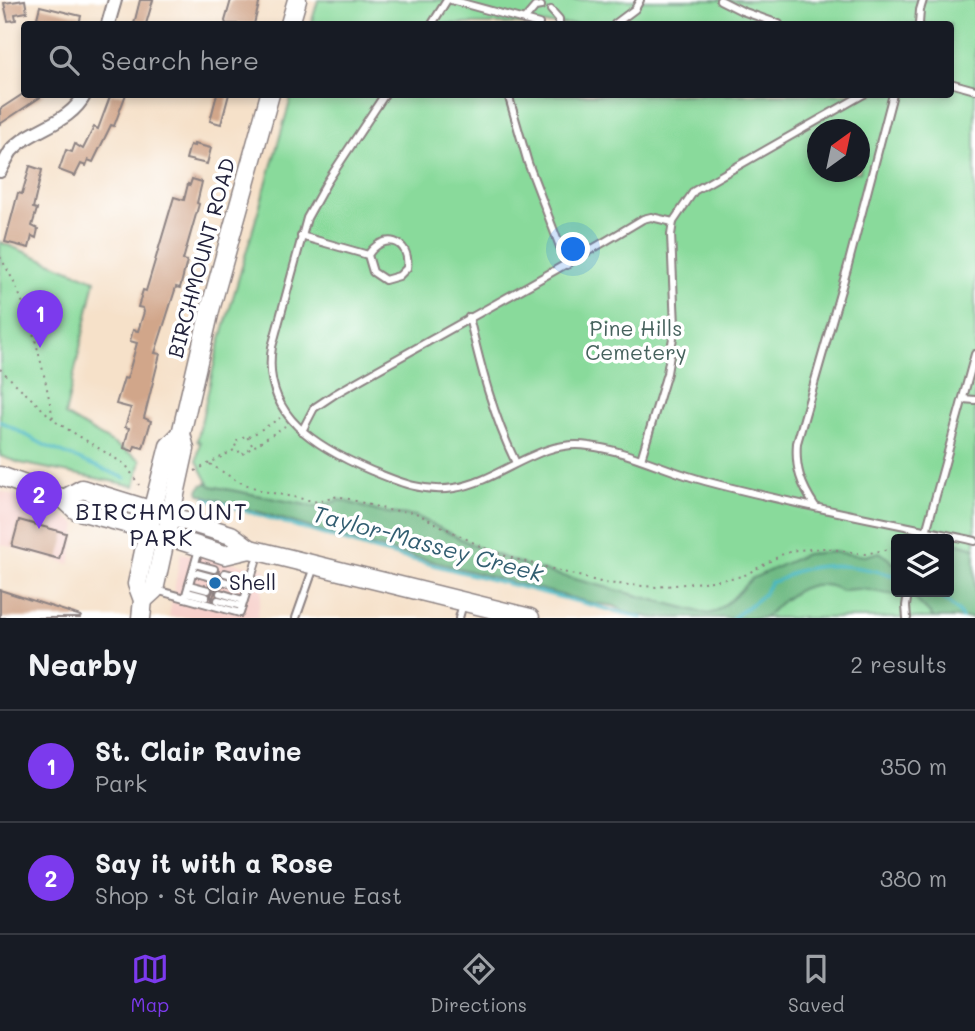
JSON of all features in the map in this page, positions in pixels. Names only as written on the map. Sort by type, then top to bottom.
[{"type":"main road","points":[[291,21],[297,0]]},
{"type":"main road","name":"BIRCHMOUNT ROAD","points":[[162,513],[180,473],[185,449],[181,434],[210,310],[269,98]]},
{"type":"main road","name":"BIRCHMOUNT ROAD","points":[[146,603],[137,584],[162,513],[169,446],[181,434]]},
{"type":"main road","points":[[0,476],[64,499],[76,510],[157,533],[197,555],[225,555],[254,550]]},
{"type":"main road","points":[[64,499],[82,489],[231,535],[254,550],[461,610],[530,618]]},
{"type":"street","points":[[109,21],[115,0]]},
{"type":"street","points":[[0,170],[11,152],[25,140],[65,118],[83,98]]},
{"type":"lane","points":[[434,21],[449,0],[528,21]]},
{"type":"lane","points":[[619,21],[635,9],[640,0]]},
{"type":"lane","points":[[720,0],[770,21]]},
{"type":"lane","points":[[919,21],[923,0]]},
{"type":"lane","points":[[524,20],[535,8],[541,6]]},
{"type":"lane","points":[[551,10],[559,21]]},
{"type":"lane","points":[[954,84],[975,90]]},
{"type":"lane","points":[[382,98],[327,182],[307,218],[270,361],[274,390],[292,422],[302,431],[332,453],[398,482],[426,489],[469,485],[534,454],[569,445],[614,450],[703,480],[975,541]]},
{"type":"lane","points":[[509,98],[528,163],[567,265]]},
{"type":"lane","points":[[641,459],[667,373],[675,326],[671,235],[673,222],[694,191],[857,98]]},
{"type":"lane","points":[[815,506],[799,479],[795,460],[797,443],[847,270],[892,98]]},
{"type":"lane","points":[[302,431],[314,408],[469,317],[567,265],[643,219],[651,217],[673,222]]},
{"type":"lane","points":[[301,236],[368,255]]},
{"type":"lane","points":[[394,242],[406,254],[407,268],[399,276],[385,280],[373,272],[368,255],[377,244],[394,242]]},
{"type":"lane","points":[[469,317],[487,392],[500,431],[516,463]]},
{"type":"lane","points":[[926,534],[975,354]]},
{"type":"lane","points":[[963,399],[975,400]]},
{"type":"lane","points":[[187,592],[240,613],[250,580],[254,550]]},
{"type":"lane","points":[[187,592],[197,555]]},
{"type":"lane","points":[[193,572],[212,573],[197,555]]},
{"type":"lane","points":[[296,618],[315,566]]},
{"type":"lane","points":[[247,588],[224,577],[250,580]]},
{"type":"lane","points":[[146,603],[187,592],[207,593]]},
{"type":"lane","points":[[219,596],[242,603]]},
{"type":"lane","points":[[907,618],[908,597]]},
{"type":"path","points":[[0,257],[28,319],[41,360],[54,421]]},
{"type":"path","points":[[0,369],[54,421],[123,463],[139,485]]},
{"type":"path","points":[[287,414],[234,443],[237,448],[241,454],[292,422]]},
{"type":"path","points":[[247,438],[252,445]]},
{"type":"path","points":[[180,473],[188,475],[237,448]]},
{"type":"path","points":[[210,464],[237,481],[263,491],[318,502],[338,496],[388,510],[414,512],[482,547],[508,557],[604,583],[656,587],[713,582],[743,576],[783,554],[796,550],[825,548],[864,554],[891,549]]},
{"type":"shaded area","points":[[0,491],[55,510],[77,524],[70,564],[0,544]]},
{"type":"shaded area","points":[[181,553],[266,569],[257,618],[169,617]]},
{"type":"green space","name":"Pine Hills Cemetery","points":[[318,0],[975,0],[975,618],[715,618],[536,569],[482,550],[416,516],[379,512],[341,500],[316,507],[210,486],[197,461],[200,442],[197,441],[216,356],[291,98],[954,98],[954,21],[312,21]]},
{"type":"green space","points":[[0,242],[95,280],[65,415],[141,460],[135,486],[20,463],[0,456]]},
{"type":"green space","points":[[207,483],[316,507],[341,500],[379,512],[416,516],[482,550],[536,569],[708,614],[733,598],[751,579],[806,554],[833,552],[865,556],[880,552],[891,561],[891,595],[858,589],[842,591],[817,585],[794,593],[762,618],[653,618],[358,542],[199,494],[198,490]]},
{"type":"green space","points":[[954,542],[975,548],[975,618],[934,618],[915,599],[954,597]]},
{"type":"building","points":[[25,0],[27,12],[15,14],[16,20],[8,21],[4,3]]},
{"type":"building","points":[[140,0],[153,0],[147,21],[135,21]]},
{"type":"building","points":[[231,0],[260,0],[255,21],[225,21]]},
{"type":"building","points":[[40,6],[81,16],[80,21],[50,21],[37,18]]},
{"type":"building","points":[[21,95],[21,98],[39,98],[0,124],[0,109]]},
{"type":"building","points":[[110,98],[124,98],[114,126],[111,125],[93,162],[88,160],[86,166],[81,164],[75,176],[59,170],[66,150],[72,152],[75,144],[83,149],[94,127],[98,129]]},
{"type":"building","points":[[216,98],[228,98],[221,124],[210,121]]},
{"type":"building","points":[[190,145],[211,148],[207,164],[186,159]]},
{"type":"building","points":[[30,166],[42,170],[33,208],[37,209],[32,226],[38,229],[36,238],[32,236],[29,248],[5,242],[18,193],[22,194]]},
{"type":"building","points":[[192,179],[202,182],[197,203],[199,204],[183,260],[187,261],[180,288],[176,287],[155,353],[160,354],[144,418],[151,421],[143,448],[135,446],[133,451],[124,448],[129,428],[125,427],[131,408],[116,404],[124,378],[127,379],[137,343],[130,341],[133,330],[138,331],[144,312],[143,308],[138,307],[143,290],[146,291],[174,197],[184,200]]},
{"type":"building","points":[[19,520],[66,533],[59,559],[12,546]]},
{"type":"building","points":[[219,571],[217,582],[222,586],[216,589],[212,600],[214,589],[209,584],[215,581]]},
{"type":"building","points":[[0,590],[81,616],[0,618]]},
{"type":"waterway","points":[[0,421],[46,446],[125,478]]},
{"type":"waterway","name":"Taylor-Massey Creek","points":[[206,499],[371,549],[642,618]]},
{"type":"waterway","name":"Taylor-Massey Creek","points":[[733,618],[763,595],[771,582],[797,571],[822,566],[847,566],[891,575]]},
{"type":"waterway","name":"Taylor-Massey Creek","points":[[941,597],[958,611],[962,618]]},
{"type":"place","name":"St. Clair Ravine","points":[[40,348]]},
{"type":"place","name":"Say it with a Rose","points":[[39,529]]},
{"type":"place","name":"Shell","points":[[215,583]]},
{"type":"district","name":"BIRCHMOUNT PARK","points":[[162,525]]}]
